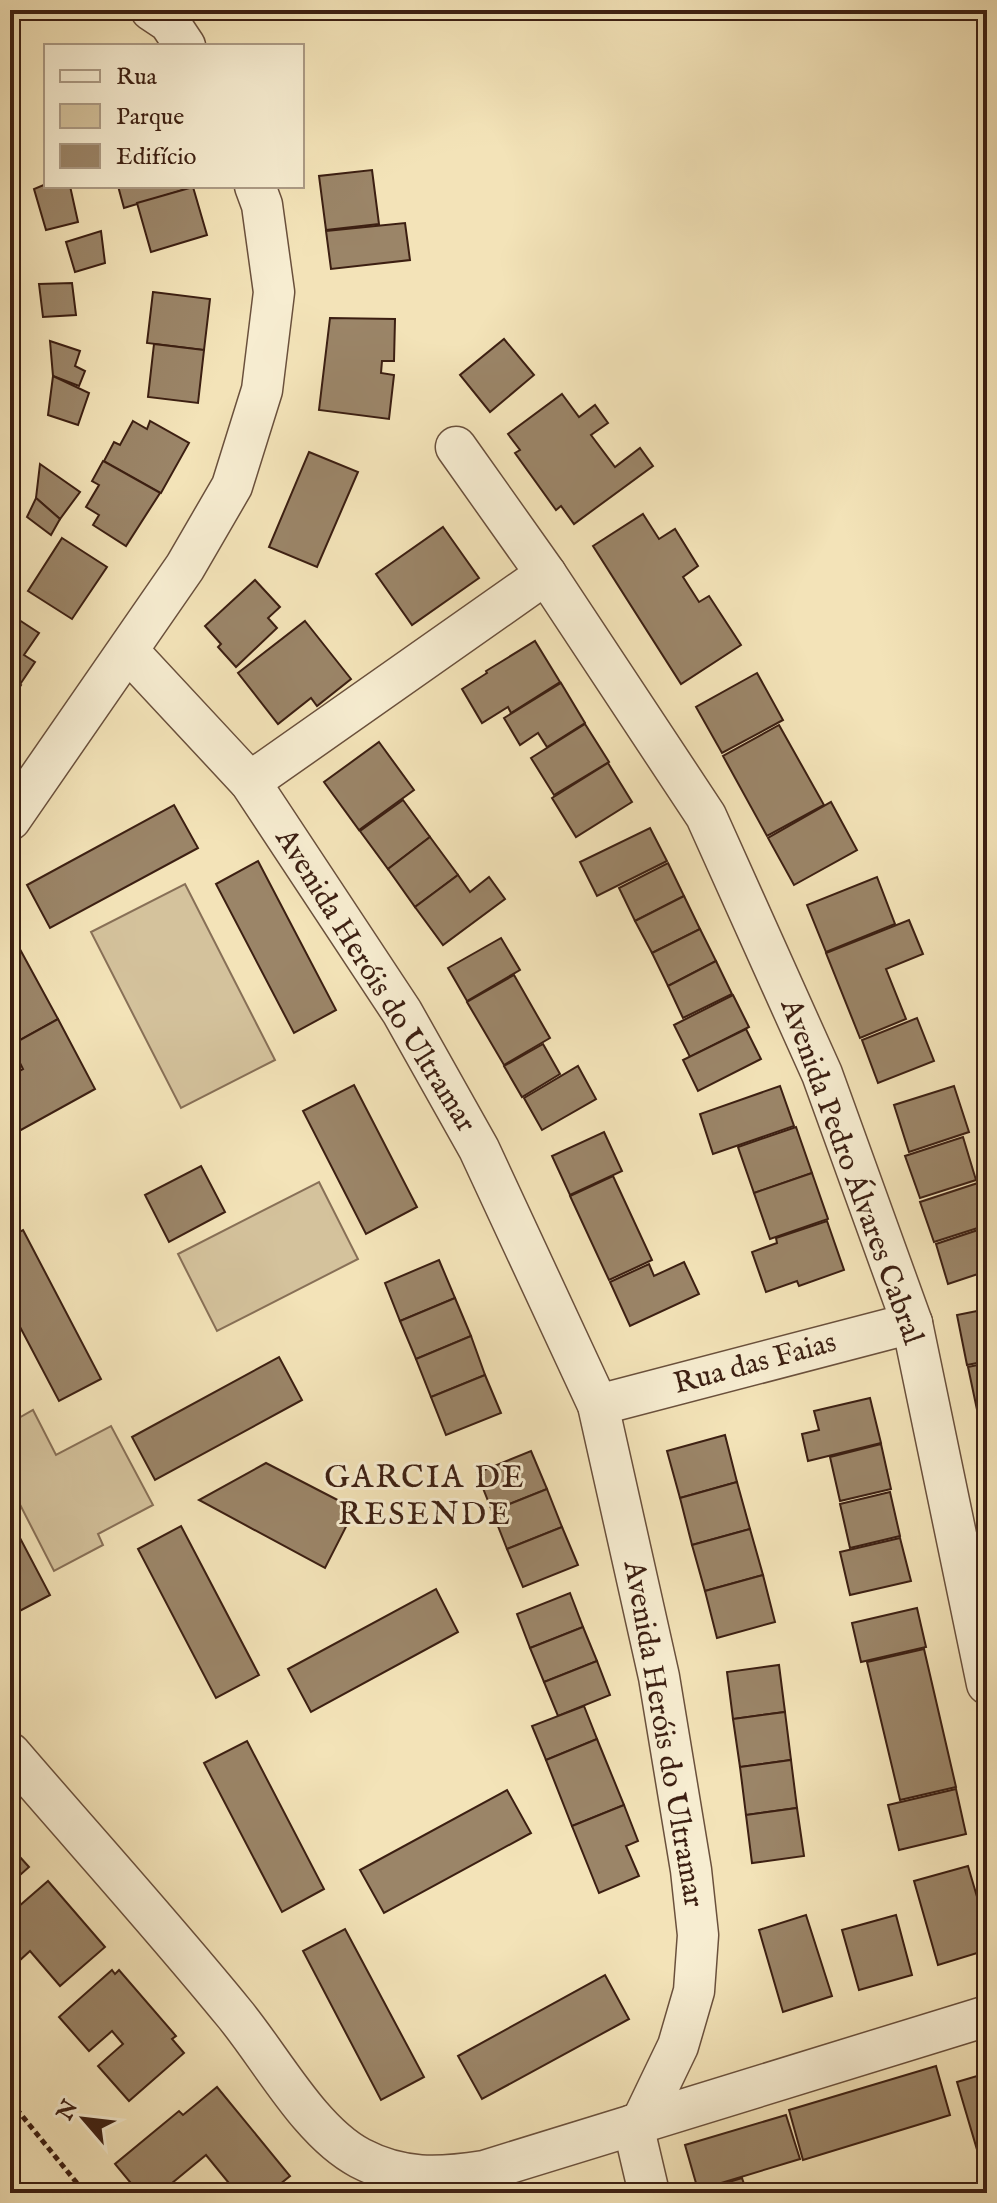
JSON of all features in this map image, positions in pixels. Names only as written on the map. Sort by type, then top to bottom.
[{"type":"street","points":[[13,808],[128,651],[185,567],[232,486],[262,390],[274,292],[262,205],[256,188]]},
{"type":"street","name":"Avenida Pedro Álvares Cabral","points":[[456,447],[546,574],[706,816],[822,1074],[912,1323],[987,1684]]},
{"type":"street","points":[[250,782],[546,574]]},
{"type":"street","name":"Avenida Heróis do Ultramar","points":[[128,651],[250,782],[402,1012],[479,1149],[598,1405],[659,1677],[691,1870],[698,1935],[694,1991],[678,2046],[637,2123]]},
{"type":"street","name":"Rua das Faias","points":[[598,1405],[912,1323]]},
{"type":"street","points":[[10,1753],[235,2013],[327,2135],[360,2158],[401,2173],[438,2178],[484,2171],[987,2016]]},
{"type":"street","points":[[637,2123],[649,2193]]},
{"type":"path","points":[[10,2101],[85,2193]]},
{"type":"green space","points":[[185,884],[275,1060],[181,1108],[91,932]]},
{"type":"green space","points":[[319,1182],[358,1259],[217,1331],[178,1254]]},
{"type":"green space","points":[[33,1410],[56,1455],[111,1426],[153,1505],[98,1534],[103,1545],[54,1571],[10,1485],[10,1465],[15,1462],[10,1451],[10,1423]]},
{"type":"building","points":[[372,170],[379,224],[326,230],[319,176]]},
{"type":"building","points":[[44,185],[44,188],[70,188],[78,222],[46,230],[34,189]]},
{"type":"building","points":[[119,188],[190,188],[124,208]]},
{"type":"building","points":[[193,188],[207,235],[151,252],[137,203]]},
{"type":"building","points":[[405,223],[410,260],[331,269],[326,231]]},
{"type":"building","points":[[101,231],[105,263],[75,272],[66,242]]},
{"type":"building","points":[[72,283],[76,315],[43,317],[39,284]]},
{"type":"building","points":[[153,292],[210,299],[204,350],[147,343]]},
{"type":"building","points":[[330,318],[395,319],[394,361],[382,361],[381,373],[394,375],[389,419],[319,410]]},
{"type":"building","points":[[504,339],[534,375],[490,412],[460,375]]},
{"type":"building","points":[[50,341],[80,351],[75,366],[85,371],[79,386],[53,376]]},
{"type":"building","points":[[154,344],[204,350],[198,403],[148,397]]},
{"type":"building","points":[[53,376],[89,393],[78,425],[48,415]]},
{"type":"building","points":[[562,394],[579,417],[595,405],[608,423],[591,435],[615,467],[640,448],[653,466],[574,524],[561,506],[556,510],[515,453],[520,450],[508,434]]},
{"type":"building","points":[[133,421],[147,429],[150,421],[189,443],[161,493],[104,461],[114,442],[120,445]]},
{"type":"building","points":[[309,452],[358,472],[317,567],[269,547]]},
{"type":"building","points":[[103,461],[160,493],[126,546],[93,525],[99,515],[86,507],[99,485],[92,481]]},
{"type":"building","points":[[40,464],[80,492],[60,519],[36,498]]},
{"type":"building","points":[[36,498],[60,519],[51,535],[27,517]]},
{"type":"building","points":[[643,514],[659,539],[675,529],[698,566],[683,577],[699,602],[709,596],[741,645],[681,684],[593,546]]},
{"type":"building","points":[[443,527],[479,578],[412,625],[376,574]]},
{"type":"building","points":[[62,538],[107,567],[72,619],[28,591]]},
{"type":"building","points":[[255,580],[280,607],[268,618],[277,628],[236,667],[205,626]]},
{"type":"building","points":[[10,614],[39,633],[24,655],[35,662],[21,683],[10,676]]},
{"type":"building","points":[[305,621],[351,679],[317,706],[311,698],[278,724],[238,673]]},
{"type":"building","points":[[535,641],[560,682],[511,713],[508,707],[482,723],[462,689]]},
{"type":"building","points":[[757,673],[783,720],[722,753],[696,707]]},
{"type":"building","points":[[10,678],[21,685],[10,702]]},
{"type":"building","points":[[561,683],[585,723],[547,747],[538,733],[520,745],[504,718]]},
{"type":"building","points":[[585,724],[609,762],[554,795],[531,758]]},
{"type":"building","points":[[779,725],[824,805],[767,836],[723,756]]},
{"type":"building","points":[[379,742],[414,790],[359,830],[324,782]]},
{"type":"building","points":[[608,763],[632,802],[576,837],[552,798]]},
{"type":"building","points":[[403,800],[430,837],[388,869],[360,831]]},
{"type":"building","points":[[831,802],[857,850],[794,885],[768,838]]},
{"type":"building","points":[[174,805],[198,848],[50,928],[27,885]]},
{"type":"building","points":[[650,828],[667,861],[597,896],[580,862]]},
{"type":"building","points":[[430,837],[458,875],[415,907],[388,869]]},
{"type":"building","points":[[258,861],[336,1010],[294,1033],[216,884]]},
{"type":"building","points":[[668,863],[684,896],[635,921],[619,888]]},
{"type":"building","points":[[458,875],[470,892],[489,877],[505,899],[443,945],[415,907]]},
{"type":"building","points":[[877,877],[895,924],[826,952],[807,905]]},
{"type":"building","points":[[684,896],[700,929],[652,953],[635,921]]},
{"type":"building","points":[[909,920],[923,954],[886,969],[906,1019],[860,1038],[826,953]]},
{"type":"building","points":[[700,929],[716,961],[668,986],[652,953]]},
{"type":"building","points":[[10,931],[58,1019],[11,1045],[10,1044]]},
{"type":"building","points":[[501,938],[520,970],[467,1001],[448,968]]},
{"type":"building","points":[[716,961],[732,994],[683,1018],[668,986]]},
{"type":"building","points":[[514,975],[550,1038],[504,1065],[467,1002]]},
{"type":"building","points":[[733,995],[749,1027],[690,1057],[674,1025]]},
{"type":"building","points":[[917,1018],[934,1061],[878,1083],[862,1040]]},
{"type":"building","points":[[58,1019],[95,1089],[10,1136],[10,1076],[23,1069],[11,1045]]},
{"type":"building","points":[[746,1029],[761,1059],[698,1091],[683,1060]]},
{"type":"building","points":[[543,1044],[560,1074],[522,1097],[504,1066]]},
{"type":"building","points":[[578,1066],[596,1099],[542,1130],[524,1098]]},
{"type":"building","points":[[354,1085],[417,1207],[366,1234],[303,1111]]},
{"type":"building","points":[[780,1086],[794,1126],[713,1154],[700,1114]]},
{"type":"building","points":[[954,1086],[969,1132],[909,1152],[894,1105]]},
{"type":"building","points":[[796,1127],[812,1173],[754,1193],[738,1147]]},
{"type":"building","points":[[604,1132],[622,1171],[570,1195],[552,1156]]},
{"type":"building","points":[[963,1137],[976,1180],[920,1198],[905,1156]]},
{"type":"building","points":[[201,1166],[225,1212],[169,1242],[145,1195]]},
{"type":"building","points":[[812,1173],[828,1219],[770,1239],[754,1193]]},
{"type":"building","points":[[613,1176],[652,1260],[609,1280],[570,1196]]},
{"type":"building","points":[[987,1180],[987,1225],[934,1242],[920,1202]]},
{"type":"building","points":[[827,1221],[844,1270],[799,1286],[797,1281],[766,1292],[752,1252],[777,1243],[776,1238]]},
{"type":"building","points":[[987,1227],[987,1271],[948,1284],[936,1244]]},
{"type":"building","points":[[23,1230],[101,1379],[59,1401],[10,1308],[10,1237]]},
{"type":"building","points":[[439,1260],[455,1298],[400,1321],[385,1283]]},
{"type":"building","points":[[684,1262],[699,1294],[630,1326],[610,1282],[649,1264],[654,1276]]},
{"type":"building","points":[[455,1298],[471,1336],[416,1359],[400,1321]]},
{"type":"building","points":[[987,1309],[987,1361],[967,1365],[957,1315]]},
{"type":"building","points":[[471,1336],[485,1375],[431,1397],[416,1359]]},
{"type":"building","points":[[279,1357],[302,1400],[155,1480],[132,1437]]},
{"type":"building","points":[[987,1363],[987,1457],[968,1367]]},
{"type":"building","points":[[485,1375],[501,1413],[446,1435],[431,1397]]},
{"type":"building","points":[[870,1398],[881,1443],[808,1461],[802,1434],[819,1430],[814,1411]]},
{"type":"building","points":[[725,1435],[737,1482],[680,1498],[667,1451]]},
{"type":"building","points":[[881,1444],[891,1489],[840,1501],[830,1457]]},
{"type":"building","points":[[531,1451],[547,1489],[492,1511],[477,1473]]},
{"type":"building","points":[[266,1463],[355,1509],[325,1568],[199,1500]]},
{"type":"building","points":[[737,1482],[750,1529],[692,1545],[680,1498]]},
{"type":"building","points":[[547,1489],[562,1527],[507,1549],[492,1511]]},
{"type":"building","points":[[890,1492],[900,1536],[850,1548],[840,1504]]},
{"type":"building","points":[[10,1519],[50,1595],[10,1616]]},
{"type":"building","points":[[181,1526],[259,1675],[216,1698],[138,1549]]},
{"type":"building","points":[[562,1527],[578,1565],[523,1587],[507,1549]]},
{"type":"building","points":[[750,1529],[763,1575],[705,1591],[692,1545]]},
{"type":"building","points":[[900,1538],[911,1581],[850,1595],[840,1552]]},
{"type":"building","points":[[763,1575],[775,1622],[717,1638],[705,1591]]},
{"type":"building","points":[[436,1589],[458,1632],[311,1712],[288,1669]]},
{"type":"building","points":[[570,1593],[583,1627],[530,1648],[517,1614]]},
{"type":"building","points":[[917,1608],[926,1647],[861,1662],[852,1623]]},
{"type":"building","points":[[583,1627],[597,1661],[544,1682],[530,1648]]},
{"type":"building","points":[[924,1649],[956,1787],[900,1800],[867,1662]]},
{"type":"building","points":[[597,1661],[610,1695],[558,1716],[544,1682]]},
{"type":"building","points":[[779,1665],[785,1712],[733,1719],[727,1672]]},
{"type":"building","points":[[584,1706],[597,1739],[546,1760],[532,1726]]},
{"type":"building","points":[[785,1712],[791,1760],[740,1767],[733,1719]]},
{"type":"building","points":[[597,1739],[624,1805],[572,1826],[546,1760]]},
{"type":"building","points":[[247,1741],[324,1889],[282,1912],[204,1763]]},
{"type":"building","points":[[791,1760],[797,1808],[746,1815],[740,1767]]},
{"type":"building","points":[[956,1789],[966,1834],[899,1850],[888,1805]]},
{"type":"building","points":[[507,1790],[531,1833],[384,1913],[360,1870]]},
{"type":"building","points":[[624,1805],[638,1841],[626,1846],[639,1876],[599,1893],[572,1826]]},
{"type":"building","points":[[797,1808],[804,1856],[752,1863],[746,1815]]},
{"type":"building","points":[[10,1846],[29,1867],[10,1884]]},
{"type":"building","points":[[968,1866],[987,1931],[987,1950],[938,1965],[914,1881]]},
{"type":"building","points":[[48,1881],[105,1947],[60,1986],[30,1951],[19,1961],[10,1951],[10,1914]]},
{"type":"building","points":[[806,1915],[832,1996],[783,2012],[759,1930]]},
{"type":"building","points":[[896,1915],[912,1975],[859,1990],[842,1930]]},
{"type":"building","points":[[345,1929],[424,2077],[381,2100],[303,1951]]},
{"type":"building","points":[[112,1970],[115,1974],[119,1970],[176,2036],[172,2039],[184,2053],[129,2101],[98,2066],[123,2044],[112,2031],[89,2051],[59,2017]]},
{"type":"building","points":[[605,1975],[629,2019],[482,2099],[458,2056]]},
{"type":"building","points":[[936,2066],[950,2115],[803,2160],[789,2110]]},
{"type":"building","points":[[987,2073],[987,2151],[978,2153],[957,2082]]},
{"type":"building","points":[[217,2087],[290,2176],[269,2193],[237,2193],[206,2155],[160,2193],[139,2193],[115,2164],[179,2111],[183,2115]]},
{"type":"building","points":[[786,2115],[800,2159],[698,2190],[685,2145]]},
{"type":"building","points":[[742,2178],[747,2193],[693,2193]]},
{"type":"district","name":"GARCIA DE RESENDE","points":[[425,1496]]}]
